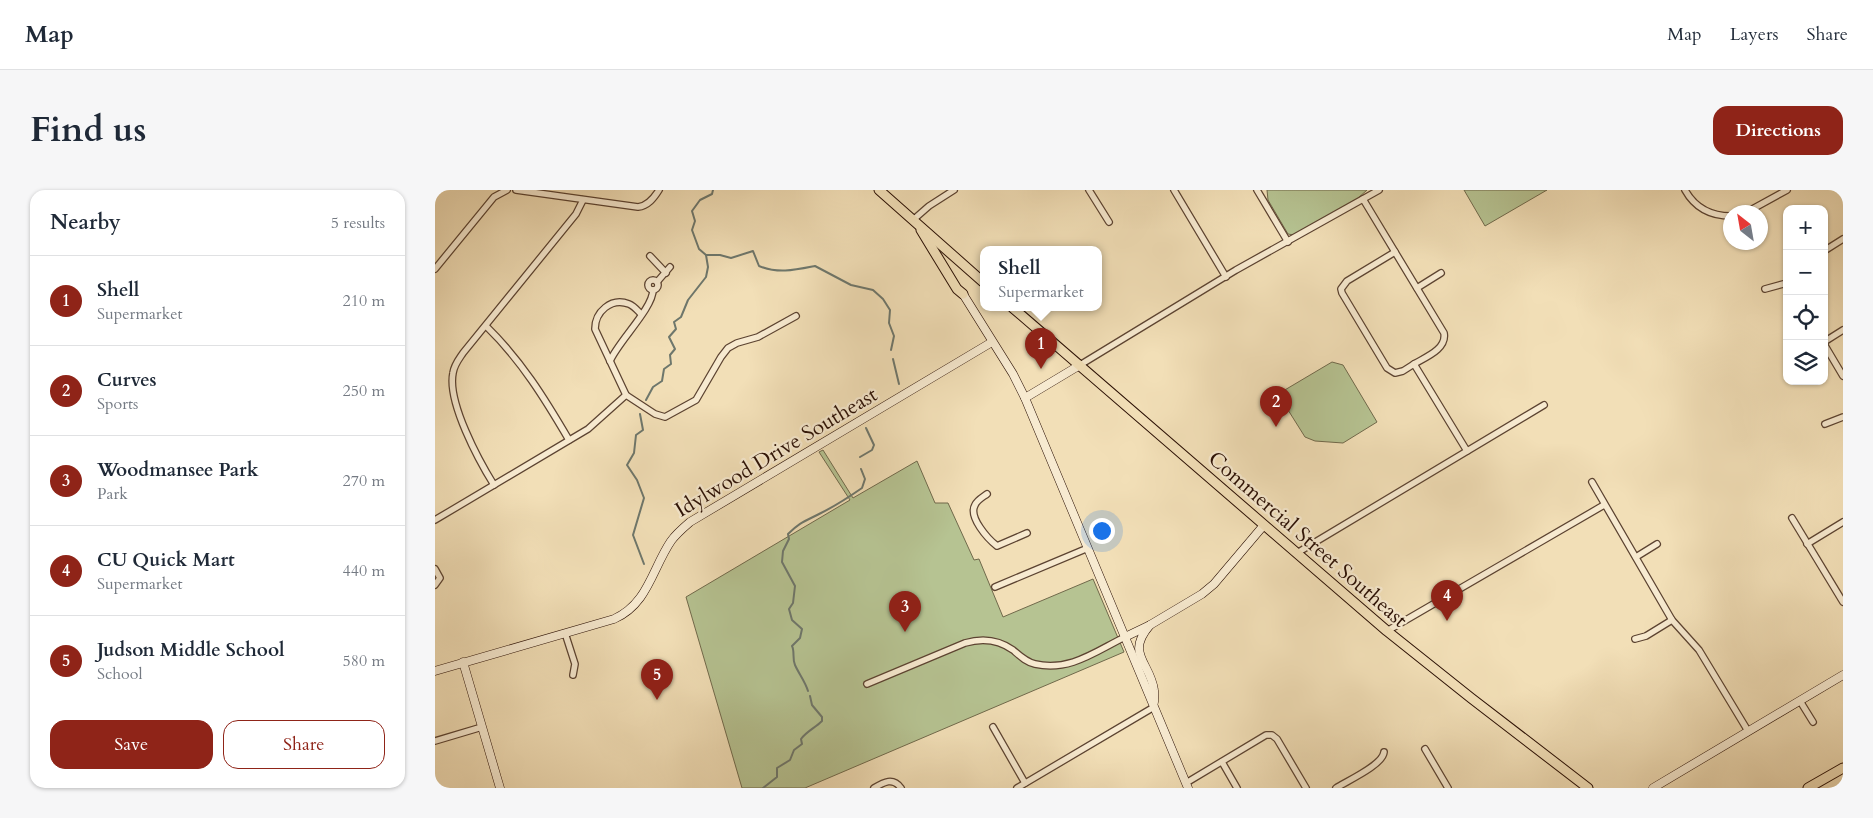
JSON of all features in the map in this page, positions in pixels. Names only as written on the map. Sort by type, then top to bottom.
[{"type":"main road","points":[[879,190],[980,279]]},
{"type":"main road","points":[[915,222],[951,280],[963,294]]},
{"type":"main road","name":"Commercial Street Southeast","points":[[1016,311],[1387,631],[1589,788]]},
{"type":"main road","points":[[1808,788],[1843,768]]},
{"type":"street","points":[[435,269],[494,197],[507,190]]},
{"type":"street","points":[[517,190],[642,207],[651,201],[659,190]]},
{"type":"street","points":[[915,222],[929,206],[954,190]]},
{"type":"street","points":[[1089,190],[1109,222]]},
{"type":"street","points":[[1174,190],[1226,277]]},
{"type":"street","points":[[1257,190],[1288,242]]},
{"type":"street","points":[[1025,398],[1226,277],[1379,190]]},
{"type":"street","points":[[1685,190],[1692,202],[1705,211],[1723,216]]},
{"type":"street","points":[[1760,205],[1787,190]]},
{"type":"street","points":[[1363,199],[1444,333],[1445,338],[1441,347],[1403,371],[1395,372],[1387,368],[1341,289],[1347,281],[1395,252]]},
{"type":"street","points":[[494,485],[471,445],[453,394],[452,375],[457,362],[576,214],[583,200]]},
{"type":"street","points":[[1826,250],[1843,239]]},
{"type":"street","points":[[650,256],[666,273]]},
{"type":"street","points":[[610,361],[653,295],[653,290],[658,287],[657,282],[670,267]]},
{"type":"street","points":[[1417,288],[1441,273]]},
{"type":"street","points":[[1765,289],[1783,284]]},
{"type":"street","points":[[963,294],[1013,374],[1025,398],[1187,786],[1266,735],[1272,734],[1277,739],[1306,788]]},
{"type":"street","points":[[641,314],[630,304],[620,302],[609,305],[595,320],[595,329],[626,395],[655,414],[668,417],[696,400],[728,348],[737,343],[758,337],[796,316]]},
{"type":"street","points":[[486,326],[510,350],[532,379],[569,440]]},
{"type":"street","points":[[1828,340],[1843,330]]},
{"type":"street","name":"Idylwood Drive Southeast","points":[[435,671],[614,619],[632,608],[645,591],[672,539],[696,517],[992,342]]},
{"type":"street","points":[[1828,350],[1843,376]]},
{"type":"street","points":[[1414,364],[1467,451]]},
{"type":"street","points":[[435,520],[593,425],[626,395]]},
{"type":"street","points":[[1297,553],[1544,404]]},
{"type":"street","points":[[1825,424],[1843,417]]},
{"type":"street","points":[[1592,482],[1672,620],[1699,650],[1749,731]]},
{"type":"street","points":[[987,494],[973,508],[980,528],[993,543],[997,546],[1027,533]]},
{"type":"street","points":[[1387,631],[1604,505]]},
{"type":"street","points":[[1792,518],[1843,602]]},
{"type":"street","points":[[1807,544],[1843,522]]},
{"type":"street","points":[[867,684],[970,642],[991,641],[1008,647],[1030,663],[1052,665],[1073,663],[1084,659],[1150,625],[1207,591],[1264,525]]},
{"type":"street","points":[[1636,557],[1657,544]]},
{"type":"street","points":[[995,586],[1088,548]]},
{"type":"street","points":[[435,569],[440,578],[435,585]]},
{"type":"street","points":[[1635,639],[1646,636],[1672,620]]},
{"type":"street","points":[[1150,625],[1141,636],[1139,647],[1154,689],[1154,707]]},
{"type":"street","points":[[565,633],[575,664],[573,675]]},
{"type":"street","points":[[463,662],[500,788]]},
{"type":"street","points":[[1653,788],[1843,675]]},
{"type":"street","points":[[1800,701],[1813,722]]},
{"type":"street","points":[[1017,788],[1154,707]]},
{"type":"street","points":[[435,741],[482,727]]},
{"type":"street","points":[[993,727],[1025,783]]},
{"type":"street","points":[[1425,749],[1448,788]]},
{"type":"street","points":[[1336,788],[1378,763],[1384,757],[1384,752]]},
{"type":"street","points":[[1222,762],[1237,788]]},
{"type":"street","points":[[874,788],[890,781],[895,782],[901,788]]},
{"type":"green space","points":[[1267,190],[1367,190],[1357,199],[1294,235],[1288,234],[1268,200]]},
{"type":"green space","points":[[1464,190],[1547,190],[1485,226]]},
{"type":"green space","points":[[1332,362],[1343,365],[1377,422],[1343,443],[1315,441],[1305,437],[1278,394]]},
{"type":"green space","points":[[823,450],[853,498],[917,461],[935,503],[948,503],[974,560],[979,559],[1003,617],[1093,579],[1124,652],[805,788],[742,788],[686,597],[850,500],[819,452]]},
{"type":"waterway","points":[[713,190],[712,194],[700,200],[692,211],[695,221],[692,230],[699,249],[706,255],[720,255],[731,258],[753,251],[759,266],[773,270],[800,269],[815,266],[851,285],[873,290],[883,299],[890,310],[889,323],[894,336],[891,350]]},
{"type":"waterway","points":[[646,400],[653,387],[662,381],[664,369],[671,364],[670,355],[675,349],[669,337],[676,329],[674,322],[681,317],[688,300],[706,277],[708,267],[706,255]]},
{"type":"waterway","points":[[893,359],[899,384]]},
{"type":"waterway","points":[[640,414],[643,430],[636,435],[634,453],[627,465],[637,480],[644,498],[633,535],[644,564]]},
{"type":"waterway","points":[[860,457],[872,450],[874,445],[866,428]]},
{"type":"waterway","points":[[808,691],[794,662],[792,646],[800,638],[802,629],[792,620],[789,609],[793,603],[795,586],[782,562],[783,551],[789,539],[788,534],[797,526],[862,488],[865,479],[861,469]]},
{"type":"waterway","points":[[763,788],[777,777],[777,768],[790,760],[794,750],[802,744],[801,739],[803,736],[822,721],[822,717],[812,705],[810,696]]},
{"type":"place","name":"Shell","points":[[1041,369]]},
{"type":"place","name":"Curves","points":[[1276,427]]},
{"type":"place","name":"CU Quick Mart","points":[[1447,621]]},
{"type":"place","name":"Woodmansee Park","points":[[905,632]]},
{"type":"place","name":"Judson Middle School","points":[[657,700]]}]
